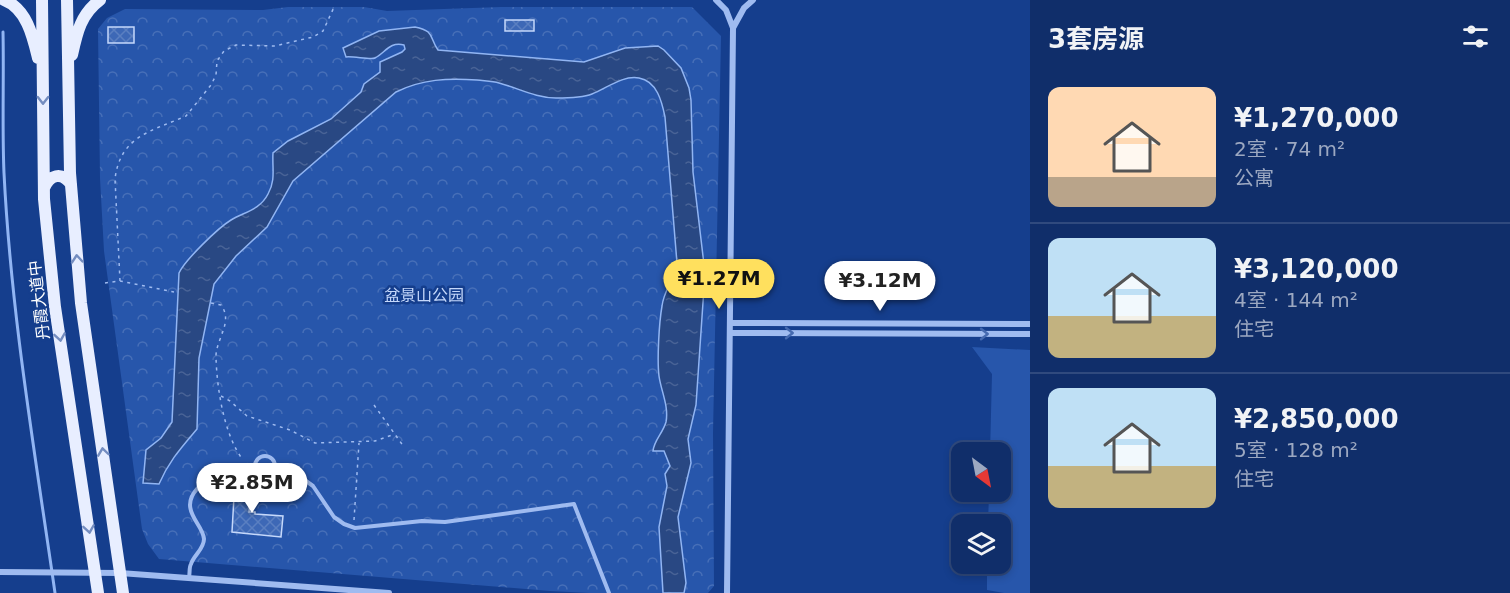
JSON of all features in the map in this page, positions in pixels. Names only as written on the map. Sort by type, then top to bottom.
[{"type":"main road","points":[[4,0],[15,6],[24,18],[34,42],[43,77]]},
{"type":"main road","name":"丹霞大道中","points":[[42,0],[44,188],[55,307],[98,593]]},
{"type":"main road","points":[[68,0],[67,76],[70,184],[81,303],[123,593]]},
{"type":"main road","points":[[67,76],[82,20],[90,8],[100,0]]},
{"type":"main road","points":[[44,188],[49,178],[58,175],[66,177],[70,184]]},
{"type":"street","points":[[716,0],[726,10],[733,28],[727,593]]},
{"type":"street","points":[[733,28],[744,8],[753,0]]},
{"type":"street","points":[[730,323],[1030,324]]},
{"type":"street","points":[[730,333],[1030,334]]},
{"type":"street","points":[[0,572],[120,573],[390,593]]},
{"type":"lane","points":[[266,456],[273,460],[275,469],[266,476],[258,473],[256,468],[258,459],[266,456]]},
{"type":"lane","points":[[189,577],[190,565],[201,548],[204,538],[190,509],[193,495],[204,483],[221,473],[236,467],[256,468]]},
{"type":"lane","points":[[275,469],[313,486],[334,517],[353,527],[423,521],[445,522],[574,504],[609,593]]},
{"type":"lane","points":[[289,593],[290,585]]},
{"type":"path","points":[[120,281],[115,179],[117,168],[130,143],[142,134],[191,111],[211,85],[220,56],[230,47],[244,44],[283,45],[314,37],[323,31],[335,5]]},
{"type":"path","points":[[105,283],[120,281],[174,292]]},
{"type":"path","points":[[211,303],[221,305],[226,316],[216,357],[227,427],[240,457],[249,466]]},
{"type":"path","points":[[221,396],[248,416],[290,430],[320,444],[339,441],[375,441],[395,434]]},
{"type":"path","points":[[374,405],[404,447]]},
{"type":"path","points":[[353,527],[359,443]]},
{"type":"green space","name":"盆景山公园","points":[[288,7],[364,7],[387,11],[501,7],[692,7],[721,36],[713,433],[714,586],[708,593],[550,591],[159,559],[148,544],[142,529],[104,251],[100,178],[98,29],[107,18],[125,9],[263,10]]},
{"type":"green space","points":[[972,347],[1030,350],[1030,593],[1004,593],[987,590],[987,574],[1011,574],[1011,514],[988,514],[989,502],[1011,502],[1011,442],[990,442],[992,374]]},
{"type":"water","points":[[415,27],[426,30],[431,35],[438,50],[584,62],[625,48],[658,46],[681,68],[691,100],[693,172],[705,273],[696,405],[688,439],[691,463],[678,517],[686,583],[684,593],[663,593],[659,527],[667,486],[665,474],[670,466],[664,451],[653,451],[665,426],[667,416],[658,369],[661,313],[663,300],[677,263],[665,117],[654,88],[650,83],[639,78],[627,78],[592,94],[570,98],[541,96],[496,82],[466,79],[425,82],[396,92],[293,181],[267,227],[236,256],[214,284],[199,358],[197,429],[171,462],[159,484],[143,483],[146,450],[161,438],[172,422],[179,273],[182,267],[218,230],[231,220],[261,204],[265,199],[272,184],[273,153],[288,141],[331,119],[361,92],[364,84],[380,72],[380,62],[405,49],[404,45],[395,45],[370,59],[346,57],[343,48],[379,31]]},
{"type":"building","points":[[505,20],[534,20],[534,31],[505,31]]},
{"type":"building","points":[[108,27],[134,27],[134,43],[108,43]]},
{"type":"building","points":[[235,479],[252,480],[249,512],[283,516],[281,537],[232,532]]},
{"type":"waterway","points":[[3,32],[3,138],[7,226],[25,383],[55,593]]}]
